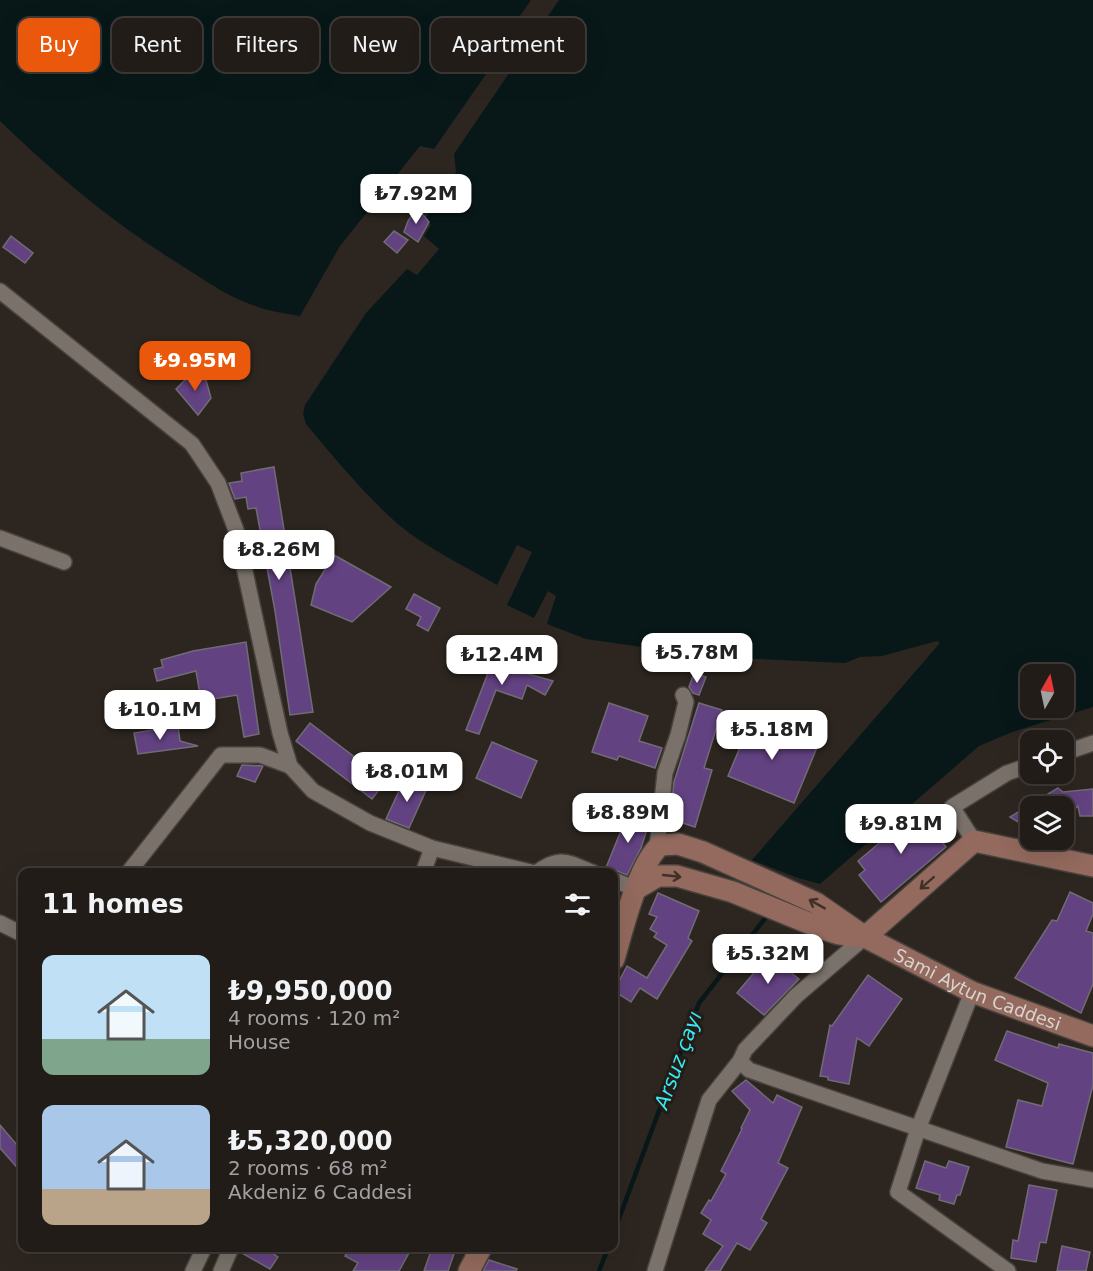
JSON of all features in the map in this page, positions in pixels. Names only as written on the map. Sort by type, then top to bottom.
[{"type":"main road","points":[[636,889],[658,876],[667,874],[712,885],[750,898],[823,929],[839,934],[865,937],[974,841],[1093,866]]},
{"type":"main road","points":[[618,946],[636,889],[651,856],[657,848],[669,843],[703,852],[816,903],[865,937]]},
{"type":"main road","name":"Sami Aytun Caddesi","points":[[865,937],[972,992],[1093,1036]]},
{"type":"main road","points":[[469,1271],[479,1252]]},
{"type":"street","points":[[0,291],[192,444],[218,483],[236,530],[280,733],[290,766]]},
{"type":"street","points":[[0,538],[64,562]]},
{"type":"street","points":[[657,848],[665,773],[686,702],[683,695]]},
{"type":"street","points":[[1074,750],[1093,743]]},
{"type":"street","points":[[132,868],[221,755],[260,755],[290,766],[313,790],[370,823],[432,848],[515,868]]},
{"type":"street","points":[[974,841],[952,807],[1007,773],[1020,768]]},
{"type":"street","points":[[425,868],[432,848]]},
{"type":"street","points":[[543,868],[548,864],[562,861],[581,868]]},
{"type":"street","points":[[618,882],[636,889]]},
{"type":"street","points":[[0,923],[18,932]]},
{"type":"street","points":[[655,1271],[710,1100],[740,1061],[745,1050],[796,996],[865,937]]},
{"type":"street","points":[[972,992],[918,1130],[898,1192],[1008,1271]]},
{"type":"street","points":[[740,1061],[749,1070],[1042,1172],[1093,1180]]},
{"type":"street","points":[[193,1271],[202,1252]]},
{"type":"street","points":[[221,1271],[229,1252]]},
{"type":"shaded area","points":[[0,0],[531,0],[518,18],[431,18],[431,72],[487,72],[434,149],[420,146],[340,246],[300,316],[266,309],[239,300],[161,253],[89,200],[0,121]]},
{"type":"shaded area","points":[[559,0],[1093,0],[1093,707],[1074,713],[1074,664],[1020,664],[1020,718],[1057,718],[1012,732],[979,746],[820,884],[752,860],[940,643],[937,641],[882,656],[860,657],[845,663],[716,657],[586,639],[547,624],[556,596],[548,591],[534,618],[507,605],[532,552],[517,545],[497,585],[422,542],[399,525],[374,501],[306,424],[303,414],[305,405],[366,313],[407,269],[417,275],[439,249],[424,236],[431,225],[425,219],[456,172],[454,154],[510,72],[585,72],[585,18],[547,18]]},
{"type":"building","points":[[417,207],[429,222],[418,242],[404,232]]},
{"type":"building","points":[[394,231],[408,240],[397,253],[384,242]]},
{"type":"building","points":[[11,236],[33,253],[25,263],[3,247]]},
{"type":"building","points":[[192,373],[206,380],[211,398],[198,415],[176,389]]},
{"type":"building","points":[[274,467],[313,712],[290,715],[275,611],[256,508],[248,509],[246,497],[235,499],[229,483],[242,481],[241,473]]},
{"type":"building","points":[[334,555],[391,587],[352,622],[311,605],[316,584]]},
{"type":"building","points":[[414,594],[440,608],[428,631],[417,625],[421,617],[406,609]]},
{"type":"building","points":[[246,642],[259,734],[244,737],[237,695],[201,701],[196,671],[157,681],[154,669],[163,667],[161,660],[193,651]]},
{"type":"building","points":[[484,651],[520,664],[518,671],[553,681],[545,695],[527,685],[522,699],[496,690],[479,734],[466,730],[488,673],[476,668]]},
{"type":"building","points":[[694,673],[706,677],[699,695],[693,693],[689,687]]},
{"type":"building","points":[[609,703],[648,716],[639,741],[662,748],[655,768],[619,756],[617,760],[592,752]]},
{"type":"building","points":[[699,703],[722,710],[704,768],[712,770],[695,827],[670,819],[674,782]]},
{"type":"building","points":[[746,719],[818,745],[794,803],[728,776],[741,745],[737,744]]},
{"type":"building","points":[[310,723],[386,781],[372,799],[296,741]]},
{"type":"building","points":[[178,726],[180,741],[198,746],[138,754],[134,733]]},
{"type":"building","points":[[492,742],[537,761],[521,798],[476,778]]},
{"type":"building","points":[[242,765],[263,766],[255,782],[237,776]]},
{"type":"building","points":[[405,778],[427,788],[409,828],[386,819]]},
{"type":"building","points":[[1058,788],[1063,792],[1093,789],[1093,816],[1080,816],[1078,806],[1074,810],[1074,796],[1045,796]]},
{"type":"building","points":[[923,806],[935,821],[929,826],[946,847],[881,902],[859,875],[865,870],[858,861]]},
{"type":"building","points":[[629,811],[650,820],[641,848],[627,875],[618,871],[618,868],[606,868]]},
{"type":"building","points":[[1020,811],[1020,823],[1010,817]]},
{"type":"building","points":[[1070,892],[1093,903],[1093,914],[1086,931],[1093,933],[1093,984],[1081,1013],[1015,978],[1052,920],[1057,921]]},
{"type":"building","points":[[658,893],[699,911],[688,938],[692,941],[657,999],[640,988],[631,1002],[618,994],[618,983],[627,966],[647,978],[667,945],[654,937],[657,933],[650,929],[657,917],[649,914]]},
{"type":"building","points":[[769,955],[799,979],[764,1015],[737,993]]},
{"type":"building","points":[[868,975],[902,999],[869,1046],[857,1038],[849,1084],[828,1080],[828,1077],[820,1076],[830,1025],[832,1026]]},
{"type":"building","points":[[1007,1031],[1058,1048],[1059,1044],[1093,1053],[1093,1085],[1073,1164],[1006,1147],[1018,1100],[1042,1106],[1048,1083],[995,1060]]},
{"type":"building","points":[[746,1080],[773,1103],[777,1095],[802,1107],[778,1163],[788,1168],[761,1219],[767,1223],[750,1250],[737,1243],[720,1271],[705,1271],[723,1246],[703,1234],[711,1220],[701,1213],[709,1200],[711,1201],[726,1174],[721,1171],[750,1110],[732,1091]]},
{"type":"building","points":[[0,1125],[18,1146],[18,1168],[0,1148]]},
{"type":"building","points":[[925,1161],[946,1168],[949,1161],[969,1167],[960,1195],[957,1195],[954,1204],[939,1200],[940,1195],[916,1188]]},
{"type":"building","points":[[1029,1185],[1057,1190],[1046,1243],[1040,1242],[1036,1262],[1011,1258],[1013,1240],[1018,1241]]},
{"type":"building","points":[[1062,1246],[1090,1252],[1086,1271],[1057,1271]]},
{"type":"building","points":[[240,1252],[271,1252],[278,1257],[270,1269]]},
{"type":"building","points":[[348,1252],[409,1252],[399,1271],[353,1271],[358,1263],[345,1256]]},
{"type":"building","points":[[431,1252],[455,1252],[448,1271],[424,1271]]},
{"type":"building","points":[[489,1260],[517,1269],[516,1271],[483,1271]]},
{"type":"waterway","name":"Arsuz çayı","points":[[618,1221],[699,1003],[770,912]]},
{"type":"waterway","name":"Arsuz çayı","points":[[599,1271],[606,1252]]}]
